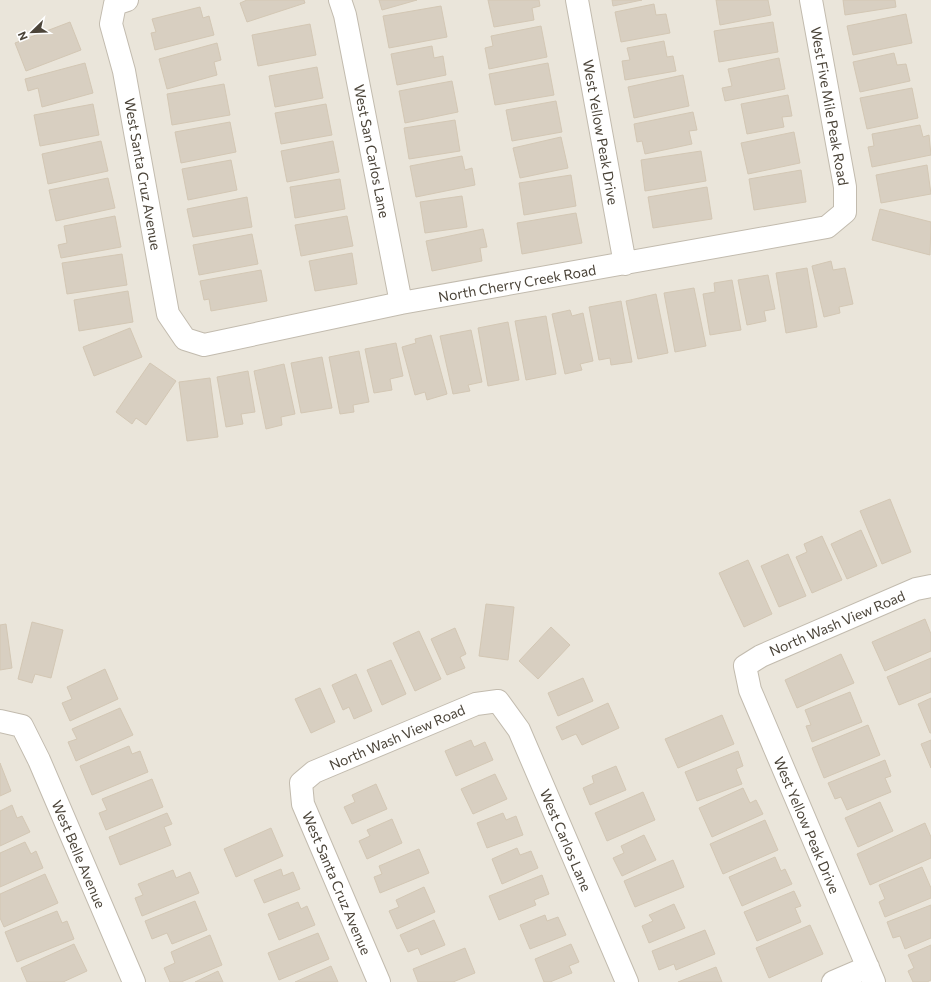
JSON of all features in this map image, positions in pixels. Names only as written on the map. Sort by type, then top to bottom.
[{"type":"street","name":"West San Carlos Lane","points":[[340,0],[345,15],[401,303]]},
{"type":"street","name":"West Yellow Peak Drive","points":[[577,0],[625,264]]},
{"type":"street","name":"West Five Mile Peak Road","points":[[811,0],[845,187],[845,212]]},
{"type":"street","name":"West Santa Cruz Avenue","points":[[121,2],[111,24],[124,71],[168,314],[185,339]]},
{"type":"street","name":"North Cherry Creek Road","points":[[185,339],[204,345],[401,303],[827,227],[845,212]]},
{"type":"street","name":"North Wash View Road","points":[[745,666],[761,656],[916,590],[931,586]]},
{"type":"street","name":"West Yellow Peak Drive","points":[[745,666],[750,690],[871,974]]},
{"type":"street","name":"North Wash View Road","points":[[301,783],[314,772],[476,704],[498,701]]},
{"type":"street","name":"West Carlos Lane","points":[[498,701],[519,730],[627,982]]},
{"type":"street","name":"West Belle Avenue","points":[[0,721],[22,726],[39,760],[134,982]]},
{"type":"street","name":"West Santa Cruz Avenue","points":[[301,783],[303,804],[379,982]]},
{"type":"street","points":[[833,982],[871,974]]},
{"type":"shaded area","points":[[0,0],[931,0],[931,982],[0,982]]},
{"type":"building","points":[[247,0],[304,0],[305,3],[247,22],[240,3]]},
{"type":"building","points":[[379,0],[417,0],[382,10]]},
{"type":"building","points":[[488,0],[539,0],[540,6],[532,8],[534,20],[494,27]]},
{"type":"building","points":[[612,0],[642,0],[613,6]]},
{"type":"building","points":[[716,0],[768,0],[771,15],[720,25]]},
{"type":"building","points":[[843,0],[895,0],[896,7],[845,15]]},
{"type":"building","points":[[654,4],[656,15],[666,14],[670,33],[621,42],[615,12]]},
{"type":"building","points":[[441,6],[447,37],[389,48],[383,16]]},
{"type":"building","points":[[200,7],[203,18],[209,16],[214,35],[155,50],[151,33],[156,32],[152,19]]},
{"type":"building","points":[[906,14],[912,43],[853,55],[847,26]]},
{"type":"building","points":[[70,22],[81,50],[26,71],[15,43]]},
{"type":"building","points":[[773,22],[778,52],[719,62],[714,31]]},
{"type":"building","points":[[310,24],[316,55],[258,66],[252,35]]},
{"type":"building","points":[[541,26],[547,57],[489,69],[485,48],[493,46],[491,36]]},
{"type":"building","points":[[664,41],[667,57],[673,56],[676,71],[625,80],[622,61],[630,60],[627,48]]},
{"type":"building","points":[[217,43],[221,60],[214,62],[217,75],[167,89],[159,59]]},
{"type":"building","points":[[432,46],[434,58],[443,56],[446,75],[397,85],[391,54]]},
{"type":"building","points":[[894,53],[897,65],[906,64],[910,81],[860,92],[853,62]]},
{"type":"building","points":[[779,58],[785,89],[725,101],[722,88],[732,86],[728,69]]},
{"type":"building","points":[[85,63],[93,93],[42,107],[38,88],[28,91],[25,79]]},
{"type":"building","points":[[548,63],[554,95],[495,105],[489,74]]},
{"type":"building","points":[[317,67],[323,98],[275,107],[269,76]]},
{"type":"building","points":[[683,75],[689,106],[634,118],[628,87]]},
{"type":"building","points":[[452,81],[458,112],[405,123],[399,91]]},
{"type":"building","points":[[224,84],[230,115],[172,125],[167,94]]},
{"type":"building","points":[[912,88],[918,118],[867,129],[860,98]]},
{"type":"building","points":[[788,95],[792,116],[782,117],[784,127],[747,134],[741,104]]},
{"type":"building","points":[[556,101],[562,132],[512,141],[506,110]]},
{"type":"building","points":[[93,104],[99,135],[40,146],[34,115]]},
{"type":"building","points":[[326,104],[332,135],[281,144],[275,113]]},
{"type":"building","points":[[693,112],[697,130],[689,131],[692,144],[645,154],[642,141],[637,142],[634,124]]},
{"type":"building","points":[[455,120],[460,151],[409,159],[404,128]]},
{"type":"building","points":[[230,122],[236,152],[181,163],[175,132]]},
{"type":"building","points":[[920,125],[923,137],[929,135],[931,155],[872,167],[868,147],[874,146],[872,134]]},
{"type":"building","points":[[794,132],[800,163],[748,174],[741,143]]},
{"type":"building","points":[[561,137],[568,168],[520,178],[513,148]]},
{"type":"building","points":[[101,141],[108,171],[48,184],[42,154]]},
{"type":"building","points":[[333,141],[339,172],[287,182],[281,151]]},
{"type":"building","points":[[701,151],[706,181],[645,191],[641,160]]},
{"type":"building","points":[[462,156],[465,170],[472,168],[475,185],[416,197],[410,166]]},
{"type":"building","points":[[231,160],[237,190],[188,200],[182,169]]},
{"type":"building","points":[[927,165],[931,194],[881,203],[876,175]]},
{"type":"building","points":[[801,170],[806,202],[754,210],[749,179]]},
{"type":"building","points":[[571,175],[576,206],[524,215],[519,183]]},
{"type":"building","points":[[108,178],[115,208],[56,221],[49,190]]},
{"type":"building","points":[[340,179],[345,209],[295,218],[290,187]]},
{"type":"building","points":[[707,187],[712,219],[653,228],[648,197]]},
{"type":"building","points":[[462,196],[467,227],[425,233],[420,202]]},
{"type":"building","points":[[247,197],[252,227],[193,237],[187,209]]},
{"type":"building","points":[[880,209],[931,222],[930,255],[872,240]]},
{"type":"building","points":[[576,213],[582,243],[522,254],[517,223]]},
{"type":"building","points":[[115,216],[121,247],[61,258],[58,245],[67,243],[64,226]]},
{"type":"building","points":[[347,216],[353,246],[301,256],[295,225]]},
{"type":"building","points":[[483,229],[487,247],[480,248],[482,261],[432,271],[426,241]]},
{"type":"building","points":[[252,234],[258,264],[199,275],[193,245]]},
{"type":"building","points":[[352,253],[357,284],[315,291],[309,261]]},
{"type":"building","points":[[122,254],[127,285],[67,294],[62,263]]},
{"type":"building","points":[[831,261],[833,270],[845,268],[853,304],[839,307],[840,313],[824,317],[812,266]]},
{"type":"building","points":[[807,268],[817,327],[786,333],[776,273]]},
{"type":"building","points":[[261,270],[267,301],[211,311],[209,299],[204,300],[200,281]]},
{"type":"building","points":[[768,275],[775,309],[764,311],[766,321],[747,325],[738,280]]},
{"type":"building","points":[[732,280],[741,330],[710,335],[703,294],[715,292],[714,283]]},
{"type":"building","points":[[694,288],[706,346],[675,352],[664,293]]},
{"type":"building","points":[[128,291],[133,322],[79,331],[74,300]]},
{"type":"building","points":[[656,294],[668,353],[638,359],[626,301]]},
{"type":"building","points":[[621,301],[632,362],[611,365],[610,358],[599,360],[589,307]]},
{"type":"building","points":[[570,310],[572,316],[583,313],[593,361],[580,364],[582,370],[565,374],[552,314]]},
{"type":"building","points":[[546,316],[556,374],[526,380],[515,321]]},
{"type":"building","points":[[508,322],[519,380],[488,386],[478,328]]},
{"type":"building","points":[[130,328],[142,357],[94,376],[83,347]]},
{"type":"building","points":[[471,330],[482,382],[468,385],[470,391],[453,394],[440,336]]},
{"type":"building","points":[[431,335],[447,394],[427,400],[425,392],[415,395],[402,347],[416,343],[415,339]]},
{"type":"building","points":[[396,343],[403,376],[390,379],[392,390],[374,393],[365,349]]},
{"type":"building","points":[[359,351],[369,402],[353,405],[354,412],[340,414],[329,357]]},
{"type":"building","points":[[322,357],[332,408],[301,413],[291,363]]},
{"type":"building","points":[[150,363],[176,381],[146,425],[136,418],[132,424],[116,412]]},
{"type":"building","points":[[284,364],[295,414],[281,417],[282,425],[266,429],[254,371]]},
{"type":"building","points":[[248,371],[255,412],[241,414],[243,424],[226,427],[217,377]]},
{"type":"building","points":[[210,378],[218,437],[187,441],[179,382]]},
{"type":"building","points":[[890,499],[911,552],[882,564],[860,511]]},
{"type":"building","points":[[861,530],[877,566],[847,579],[831,544]]},
{"type":"building","points":[[822,536],[842,580],[812,593],[796,557],[807,552],[804,544]]},
{"type":"building","points":[[788,554],[806,596],[779,607],[761,566]]},
{"type":"building","points":[[748,560],[772,614],[744,627],[719,573]]},
{"type":"building","points":[[486,604],[514,607],[508,660],[479,656]]},
{"type":"building","points":[[925,619],[931,634],[931,651],[885,671],[872,642]]},
{"type":"building","points":[[32,622],[63,630],[51,678],[35,674],[32,683],[18,679]]},
{"type":"building","points":[[6,624],[12,668],[0,670],[0,625]]},
{"type":"building","points":[[551,627],[570,645],[538,679],[519,661]]},
{"type":"building","points":[[455,628],[466,654],[460,657],[465,668],[447,675],[431,639]]},
{"type":"building","points":[[419,631],[441,679],[415,691],[393,643]]},
{"type":"building","points":[[841,654],[854,683],[797,708],[785,680]]},
{"type":"building","points":[[931,658],[931,692],[899,705],[887,677]]},
{"type":"building","points":[[391,660],[406,694],[382,705],[367,670]]},
{"type":"building","points":[[105,669],[118,699],[70,721],[62,703],[72,699],[67,687]]},
{"type":"building","points":[[356,674],[372,711],[354,719],[349,707],[343,710],[332,685]]},
{"type":"building","points":[[583,678],[593,701],[558,716],[548,693]]},
{"type":"building","points":[[320,688],[335,722],[311,733],[295,699]]},
{"type":"building","points":[[850,692],[862,722],[812,742],[806,726],[811,725],[805,710]]},
{"type":"building","points":[[931,698],[931,733],[930,733],[918,704]]},
{"type":"building","points":[[608,703],[619,728],[582,745],[576,734],[562,740],[556,727]]},
{"type":"building","points":[[120,708],[133,735],[76,761],[68,742],[77,739],[72,729]]},
{"type":"building","points":[[722,715],[734,744],[678,768],[665,739]]},
{"type":"building","points":[[868,725],[880,755],[824,778],[812,748]]},
{"type":"building","points":[[471,740],[474,747],[485,742],[493,760],[456,776],[445,751]]},
{"type":"building","points":[[931,740],[931,768],[921,744]]},
{"type":"building","points":[[129,746],[132,754],[140,751],[148,772],[92,795],[80,766]]},
{"type":"building","points":[[738,751],[743,766],[736,769],[742,784],[697,801],[685,772]]},
{"type":"building","points":[[885,760],[891,776],[885,778],[891,792],[847,810],[841,797],[835,799],[828,783]]},
{"type":"building","points":[[0,763],[11,791],[0,796]]},
{"type":"building","points":[[616,766],[626,790],[590,805],[583,788],[594,783],[592,776]]},
{"type":"building","points":[[495,774],[507,799],[473,814],[461,789]]},
{"type":"building","points":[[152,779],[163,807],[106,830],[99,813],[107,810],[102,799]]},
{"type":"building","points":[[376,784],[387,809],[352,824],[344,807],[355,802],[352,795]]},
{"type":"building","points":[[743,788],[750,803],[756,800],[763,814],[712,837],[699,808]]},
{"type":"building","points":[[643,792],[655,820],[607,841],[595,813]]},
{"type":"building","points":[[880,802],[893,831],[858,847],[845,818]]},
{"type":"building","points":[[12,805],[17,818],[22,816],[30,832],[0,846],[0,811]]},
{"type":"building","points":[[167,813],[172,824],[164,827],[171,845],[120,865],[109,837]]},
{"type":"building","points":[[503,813],[506,820],[516,816],[523,835],[487,848],[477,823]]},
{"type":"building","points":[[392,819],[402,843],[367,859],[359,841],[370,836],[367,830]]},
{"type":"building","points":[[765,820],[778,850],[723,874],[710,844]]},
{"type":"building","points":[[925,823],[931,837],[931,858],[870,885],[857,854]]},
{"type":"building","points":[[271,828],[283,856],[236,877],[224,849]]},
{"type":"building","points":[[644,835],[656,860],[622,876],[613,858],[624,853],[621,846]]},
{"type":"building","points":[[25,842],[31,854],[36,851],[43,868],[0,887],[0,853]]},
{"type":"building","points":[[517,848],[520,855],[531,851],[538,868],[502,884],[492,859]]},
{"type":"building","points":[[419,849],[429,873],[380,893],[374,877],[382,874],[379,866]]},
{"type":"building","points":[[775,857],[781,871],[785,869],[792,884],[742,906],[729,877]]},
{"type":"building","points":[[673,860],[684,887],[635,907],[624,881]]},
{"type":"building","points":[[922,867],[931,888],[931,898],[885,917],[879,902],[885,899],[879,885]]},
{"type":"building","points":[[281,869],[283,876],[293,872],[300,889],[264,903],[254,880]]},
{"type":"building","points":[[173,870],[176,878],[190,872],[199,893],[142,916],[135,898],[143,895],[138,884]]},
{"type":"building","points":[[45,874],[58,903],[4,927],[0,918],[0,894]]},
{"type":"building","points":[[542,875],[549,894],[534,900],[536,905],[499,920],[489,896]]},
{"type":"building","points":[[424,887],[435,912],[397,929],[389,911],[399,907],[396,900]]},
{"type":"building","points":[[794,891],[801,906],[795,908],[801,922],[757,941],[744,912]]},
{"type":"building","points":[[195,901],[207,930],[172,944],[167,933],[152,939],[145,921]]},
{"type":"building","points":[[298,902],[301,909],[307,906],[315,925],[279,940],[268,914]]},
{"type":"building","points":[[674,904],[685,928],[649,943],[642,926],[653,921],[649,915]]},
{"type":"building","points":[[931,905],[931,938],[905,949],[900,936],[893,938],[887,922]]},
{"type":"building","points":[[57,911],[62,923],[67,921],[74,939],[17,962],[5,932]]},
{"type":"building","points":[[545,915],[547,921],[558,917],[566,935],[530,949],[520,925]]},
{"type":"building","points":[[434,920],[445,945],[421,955],[418,948],[408,952],[400,935]]},
{"type":"building","points":[[810,925],[823,954],[769,978],[756,948]]},
{"type":"building","points":[[705,930],[715,954],[676,970],[674,964],[659,970],[652,951]]},
{"type":"building","points":[[318,933],[329,959],[279,980],[268,953]]},
{"type":"building","points":[[210,935],[222,965],[181,982],[170,982],[164,968],[175,963],[171,952]]},
{"type":"building","points":[[74,944],[87,971],[63,982],[27,982],[21,968]]},
{"type":"building","points":[[571,944],[579,962],[569,966],[572,973],[550,982],[544,982],[535,959]]},
{"type":"building","points":[[931,945],[931,980],[927,982],[913,982],[908,971],[914,968],[908,955]]},
{"type":"building","points":[[465,948],[475,973],[453,982],[418,982],[413,969]]},
{"type":"building","points":[[331,966],[338,982],[295,982]]},
{"type":"building","points":[[716,967],[722,982],[678,982]]},
{"type":"building","points":[[218,971],[223,982],[195,982]]}]
